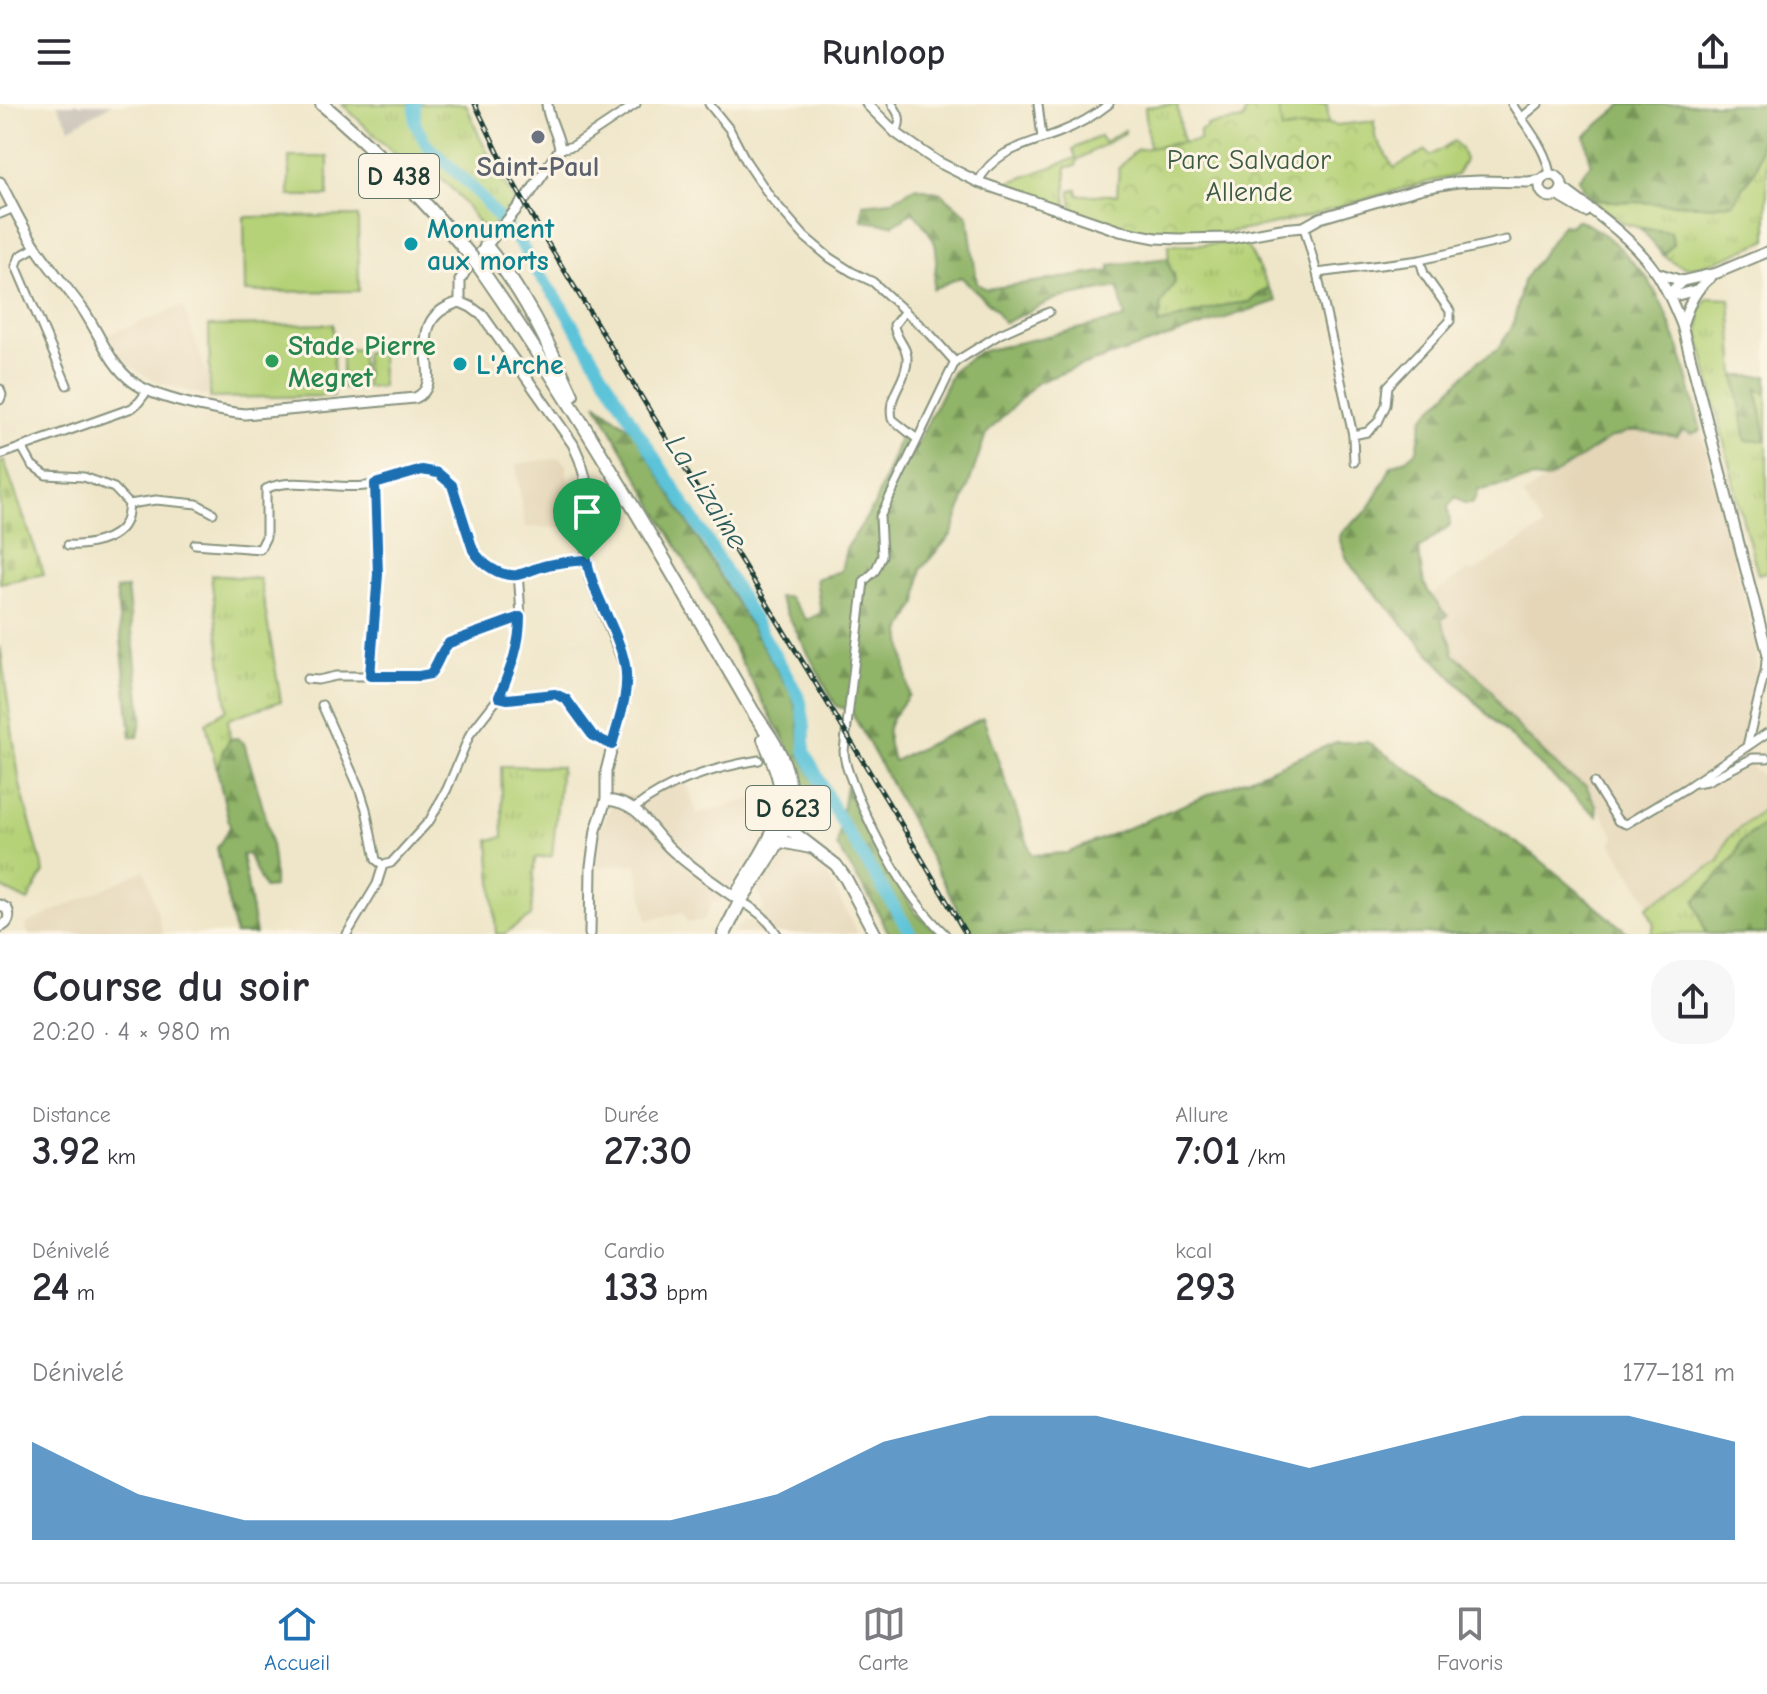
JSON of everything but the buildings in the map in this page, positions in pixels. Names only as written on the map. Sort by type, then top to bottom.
[{"type":"main road","name":"D 438","points":[[322,104],[427,204],[532,344],[752,710]]},
{"type":"main road","points":[[488,243],[528,305],[587,431]]},
{"type":"main road","name":"D 623","points":[[717,934],[778,833],[781,804],[779,780],[752,710]]},
{"type":"main road","points":[[778,833],[813,848],[836,865],[875,934]]},
{"type":"main road","name":"D 623","points":[[724,934],[738,899]]},
{"type":"street","points":[[460,302],[460,280],[560,149],[547,104]]},
{"type":"street","points":[[560,149],[573,146],[636,104]]},
{"type":"street","points":[[709,104],[730,130],[771,198],[805,237],[830,258],[873,282],[931,335],[955,362]]},
{"type":"street","points":[[867,104],[896,133],[938,162],[978,182],[1120,231],[1156,238],[1232,238],[1304,227],[1320,218],[1423,188],[1458,182],[1528,182],[1559,178],[1560,191]]},
{"type":"street","points":[[892,104],[901,118],[896,133]]},
{"type":"street","points":[[1038,104],[1042,138]]},
{"type":"street","points":[[978,182],[999,156],[1060,132],[1109,104]]},
{"type":"street","points":[[1512,104],[1547,159],[1542,192]]},
{"type":"street","points":[[1521,118],[1538,104]]},
{"type":"street","points":[[1480,181],[1542,192],[1550,197],[1560,191]]},
{"type":"street","points":[[0,182],[36,247],[84,311],[116,366],[134,383],[186,403],[245,414],[415,398],[426,389],[429,381],[426,334],[438,311],[460,302],[483,316],[573,444],[585,477],[590,578],[625,666],[626,694],[606,771],[606,800],[596,830],[591,866],[590,934]]},
{"type":"street","points":[[1560,191],[1637,248],[1657,273],[1682,325],[1767,650],[1765,671],[1746,747]]},
{"type":"street","points":[[0,214],[14,208]]},
{"type":"street","points":[[1304,227],[1353,435],[1354,462]]},
{"type":"street","points":[[1317,273],[1420,260],[1506,240]]},
{"type":"street","points":[[36,247],[20,256],[16,266],[67,385]]},
{"type":"street","points":[[1657,273],[1682,281],[1717,273],[1767,252]]},
{"type":"street","points":[[1353,435],[1367,432],[1378,422],[1386,405],[1388,386],[1450,321],[1450,311],[1424,274],[1420,260]]},
{"type":"street","points":[[1669,294],[1696,290],[1717,273]]},
{"type":"street","points":[[1669,294],[1682,281]]},
{"type":"street","points":[[1682,325],[1696,290]]},
{"type":"street","points":[[905,311],[894,325],[895,334],[905,346],[908,362],[889,408],[892,419],[917,439]]},
{"type":"street","points":[[945,934],[919,905],[870,825],[844,755],[864,581],[875,571],[882,556],[880,517],[955,362],[1000,334],[1049,312]]},
{"type":"street","points":[[0,455],[132,408],[148,390]]},
{"type":"street","points":[[22,447],[32,465],[46,475],[84,477],[114,488],[129,504],[127,521],[117,534],[83,545],[68,545]]},
{"type":"street","points":[[195,544],[260,549],[266,537],[266,489],[274,485],[352,487],[375,484],[422,470],[443,476],[452,485],[473,550],[491,569],[518,575],[546,565],[587,560]]},
{"type":"street","points":[[370,676],[378,574],[375,484]]},
{"type":"street","points":[[129,504],[156,500],[197,504],[213,513]]},
{"type":"street","points":[[322,705],[360,790],[376,860],[383,865],[391,863],[430,820],[470,734],[499,697],[520,638],[518,575]]},
{"type":"street","points":[[1757,613],[1767,618]]},
{"type":"street","points":[[307,679],[430,674],[449,643],[520,617]]},
{"type":"street","points":[[499,697],[508,699],[555,694],[566,699],[593,736],[612,745]]},
{"type":"street","points":[[1594,783],[1618,821],[1626,824],[1766,734]]},
{"type":"street","points":[[1694,783],[1707,781],[1753,758],[1767,758]]},
{"type":"street","points":[[635,808],[644,800],[701,774],[759,760]]},
{"type":"street","points":[[606,800],[616,800],[635,808],[670,849],[752,907],[777,934]]},
{"type":"street","points":[[347,934],[377,884],[383,865]]},
{"type":"street","points":[[0,905],[9,912],[4,929]]},
{"type":"shaded area","points":[[57,104],[112,104],[70,128]]},
{"type":"shaded area","points":[[183,306],[208,378],[207,396],[160,383],[142,374],[120,357],[107,335]]},
{"type":"shaded area","points":[[1683,430],[1692,433],[1701,430],[1755,642],[1758,680],[1743,740],[1753,769],[1767,777],[1767,806],[1728,838],[1719,861],[1650,905],[1611,842],[1615,837],[1586,786],[1565,774],[1502,710],[1492,691],[1453,654],[1441,620],[1448,616],[1430,596],[1543,527],[1523,495],[1592,449],[1629,431],[1677,437]]},
{"type":"shaded area","points":[[559,458],[566,465],[575,528],[525,527],[516,464]]},
{"type":"shaded area","points":[[685,776],[697,814],[767,795],[775,800],[772,819],[764,841],[721,901],[712,902],[704,920],[687,923],[683,912],[647,920],[637,864],[597,867],[600,828],[615,792],[640,798]]},
{"type":"shaded area","points":[[791,851],[795,857],[811,858],[823,867],[858,934],[733,934],[743,922],[752,921],[764,907],[758,890],[760,883],[776,859]]},
{"type":"shaded area","points":[[145,870],[163,934],[28,934],[26,924]]},
{"type":"green space","points":[[342,104],[466,104],[480,138],[515,202],[486,233],[458,195],[433,170],[420,179]]},
{"type":"green space","points":[[1177,104],[1183,142],[1149,148],[1145,107]]},
{"type":"green space","name":"Parc Salvador Allende","points":[[1255,104],[1278,104],[1283,130],[1329,123],[1375,121],[1375,137],[1394,168],[1426,150],[1430,156],[1454,141],[1465,160],[1457,175],[1306,216],[1235,231],[1198,234],[1149,232],[1072,209],[1070,191],[1077,189],[1078,195],[1117,195],[1119,168],[1136,150],[1200,140],[1200,130],[1207,125],[1243,120],[1246,109],[1254,108]]},
{"type":"green space","points":[[1278,104],[1327,104],[1329,123],[1282,130]]},
{"type":"green space","points":[[1623,104],[1767,104],[1757,167],[1733,203],[1713,206],[1591,200],[1578,179],[1591,164],[1585,136]]},
{"type":"green space","points":[[1767,108],[1767,240],[1715,262],[1683,266],[1663,255],[1673,244],[1671,232],[1623,223],[1591,200],[1628,201],[1762,140]]},
{"type":"green space","points":[[1125,130],[1125,133],[1077,160],[1076,166],[1066,167],[1066,207],[1002,185],[1076,158],[1073,149],[1100,136],[1104,142]]},
{"type":"green space","points":[[289,157],[328,157],[328,196],[289,196]]},
{"type":"green space","points":[[916,187],[941,193],[968,216],[977,283],[986,289],[1110,271],[1110,265],[1168,258],[1175,282],[1161,304],[1158,324],[1225,305],[1249,302],[1268,287],[1277,301],[1036,383],[986,434],[952,534],[921,569],[917,603],[901,632],[909,695],[887,732],[894,761],[983,718],[1032,855],[1067,853],[1336,742],[1367,742],[1532,853],[1629,934],[971,934],[851,711],[836,706],[778,597],[789,597],[807,620],[821,613],[816,579],[841,571],[846,549],[874,506],[901,434],[916,446],[954,369],[979,352],[1125,318],[1118,287],[1055,299],[1004,323],[994,308],[961,277],[933,289],[936,247],[913,212],[893,225],[862,221],[863,204],[891,201]]},
{"type":"green space","points":[[358,216],[359,291],[245,292],[244,217]]},
{"type":"green space","points":[[1576,220],[1605,235],[1649,280],[1680,349],[1701,430],[1692,434],[1683,430],[1677,437],[1628,432],[1612,437],[1547,480],[1534,478],[1478,489],[1472,503],[1464,503],[1456,497],[1448,507],[1450,525],[1419,549],[1426,586],[1448,616],[1441,620],[1453,654],[1492,691],[1502,710],[1565,774],[1586,786],[1596,805],[1597,816],[1501,727],[1440,664],[1352,567],[1339,538],[1370,507],[1391,466],[1417,450],[1423,418],[1478,361],[1498,349],[1513,325],[1523,281],[1563,224],[1570,226]]},
{"type":"green space","points":[[1640,228],[1671,232],[1673,244],[1663,255]]},
{"type":"green space","points":[[1244,243],[1268,287],[1249,302],[1225,305],[1157,325],[1161,304],[1175,282],[1169,268],[1168,245]]},
{"type":"green space","points":[[1708,298],[1730,299],[1735,375],[1747,440],[1756,389],[1767,393],[1767,572],[1758,574],[1699,337],[1700,309]]},
{"type":"green space","name":"Stade Pierre Megret","points":[[333,324],[334,396],[210,398],[209,326]]},
{"type":"green space","points":[[361,349],[362,388],[342,388],[342,350]]},
{"type":"green space","points":[[365,352],[381,352],[382,387],[366,387]]},
{"type":"green space","points":[[1735,376],[1767,376],[1767,393],[1757,389],[1766,440],[1746,441]]},
{"type":"green space","points":[[596,403],[632,430],[792,695],[804,762],[824,798],[823,817],[800,782],[793,757]]},
{"type":"green space","points":[[4,461],[44,574],[0,583],[0,463]]},
{"type":"green space","points":[[211,575],[260,579],[281,701],[228,719],[230,739],[217,770],[206,723],[227,709]]},
{"type":"green space","points":[[127,588],[142,716],[138,737],[131,737],[116,589]]},
{"type":"green space","points":[[0,646],[20,785],[44,872],[28,901],[0,887]]},
{"type":"green space","points":[[237,738],[244,743],[260,796],[274,869],[274,887],[264,888],[248,854],[242,855],[256,934],[235,934],[217,848],[230,827],[217,770],[230,739]]},
{"type":"green space","points":[[501,766],[561,767],[552,856],[535,858],[531,916],[504,934],[496,934],[489,840],[503,837]]},
{"type":"green space","points":[[846,785],[863,825],[915,912],[940,934],[889,934],[837,846]]},
{"type":"green space","points":[[1767,806],[1767,822],[1740,842],[1736,855],[1696,901],[1706,934],[1651,934],[1654,925],[1647,907],[1719,861],[1728,838]]},
{"type":"green space","points":[[1767,822],[1767,934],[1706,934],[1695,901],[1736,855],[1740,842]]},
{"type":"waterway","name":"La Lizaine","points":[[415,104],[415,123],[426,144],[475,190],[522,246],[708,541],[801,702],[805,751],[836,813],[911,934]]},
{"type":"railway","points":[[475,104],[541,232],[966,934]]},
{"type":"place","name":"Saint-Paul","points":[[538,137]]},
{"type":"place","name":"Monument aux morts","points":[[411,244]]},
{"type":"place","name":"Stade Pierre Megret","points":[[272,361]]},
{"type":"place","name":"L'Arche","points":[[460,364]]},
{"type":"route","points":[[422,470],[443,476],[452,485],[473,550],[491,569],[518,575],[546,565],[587,560],[590,578],[625,666],[626,694],[612,745],[593,736],[566,699],[555,694],[508,699],[499,697],[516,655],[520,617],[449,643],[430,674],[370,676],[378,574],[375,484],[422,470]]}]
